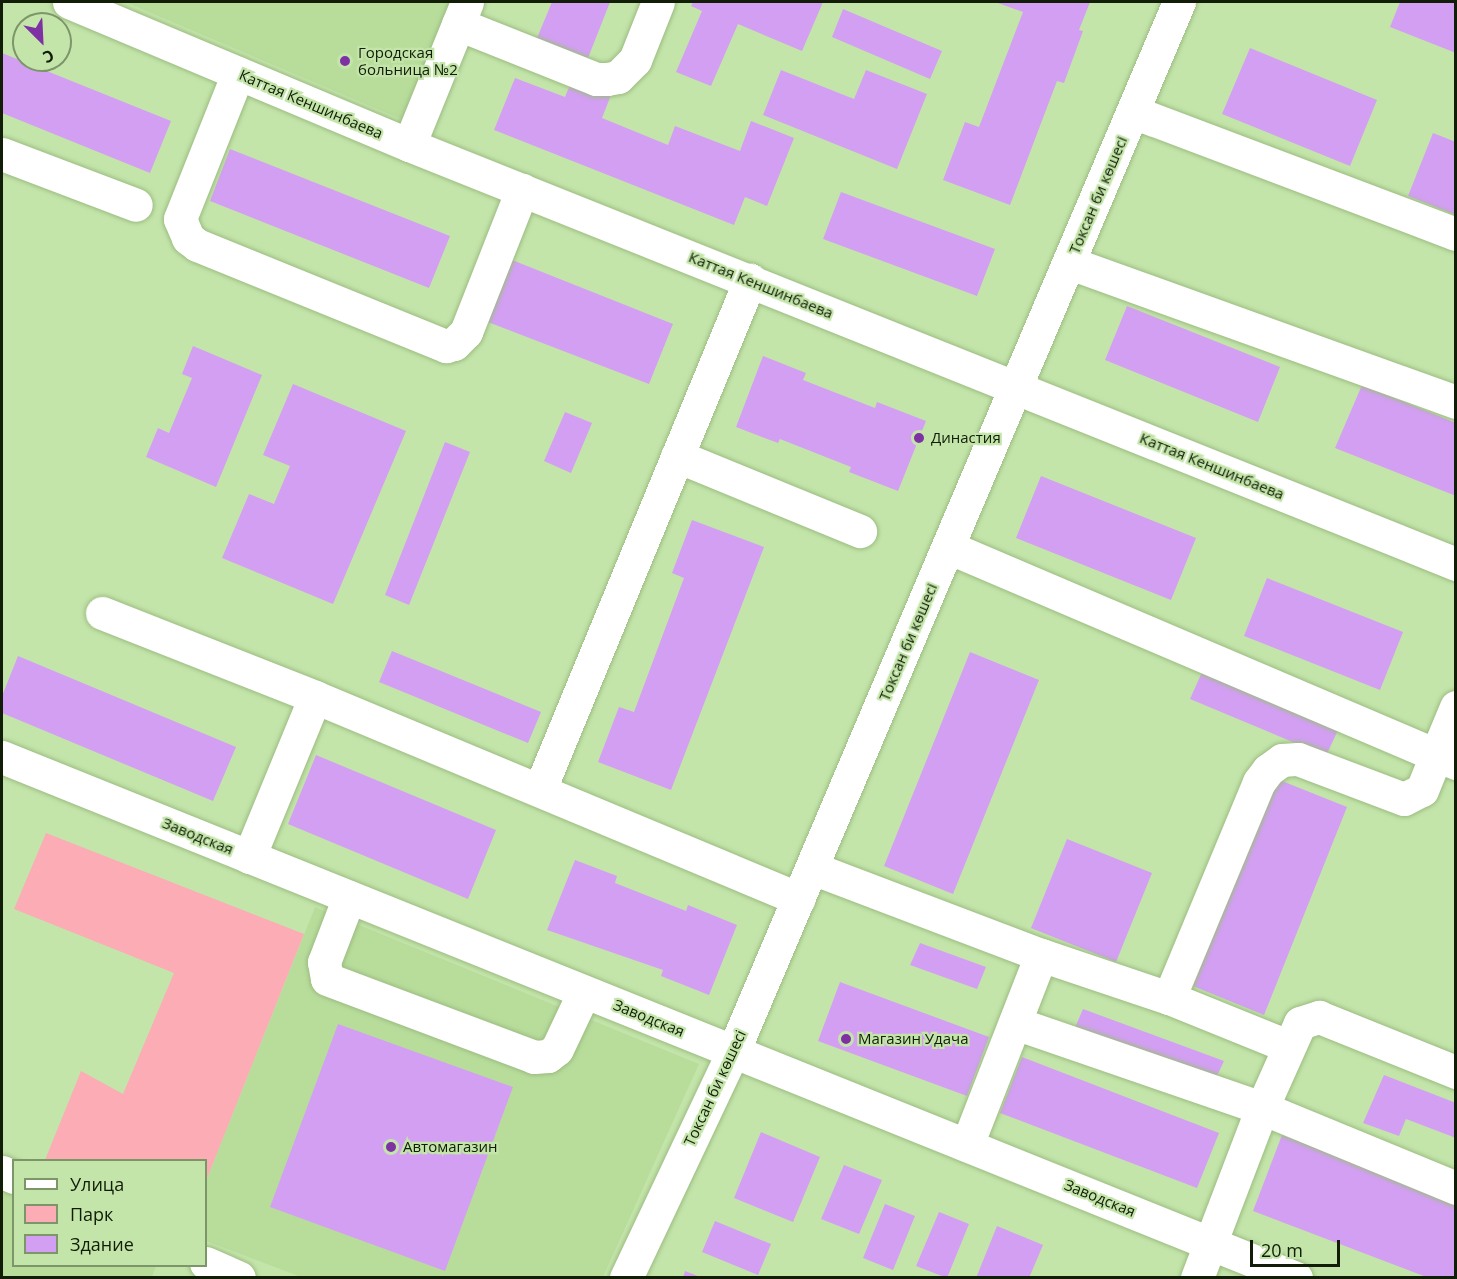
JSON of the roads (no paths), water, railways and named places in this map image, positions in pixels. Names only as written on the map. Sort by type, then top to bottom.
[{"type":"street","name":"Каттая Кеншинбаева","points":[[69,2],[409,145],[1018,387],[1455,564]]},
{"type":"street","points":[[409,145],[463,13],[596,79],[607,79],[618,77],[635,60],[658,2]]},
{"type":"street","name":"Токсан би көшесі","points":[[626,1278],[733,1052],[1018,387],[1179,2]]},
{"type":"street","points":[[238,73],[180,219],[188,238],[197,244],[446,346],[454,344],[466,332],[522,190]]},
{"type":"street","points":[[1133,112],[1455,234]]},
{"type":"street","points":[[2,154],[136,205]]},
{"type":"street","points":[[1070,263],[1455,402]]},
{"type":"street","points":[[540,789],[750,280]]},
{"type":"street","points":[[677,456],[860,531]]},
{"type":"street","points":[[948,547],[1446,759]]},
{"type":"street","points":[[102,613],[540,789],[799,899]]},
{"type":"street","points":[[249,857],[315,697]]},
{"type":"street","points":[[1169,998],[1259,782],[1268,770],[1282,760],[1298,759],[1404,799],[1422,790],[1446,759],[1455,707]]},
{"type":"street","name":"Заводская","points":[[2,757],[1296,1278]]},
{"type":"street","points":[[812,868],[1041,955],[1169,998],[1288,1046]]},
{"type":"street","points":[[349,897],[324,962],[327,979],[534,1057],[548,1056],[556,1049],[584,992]]},
{"type":"street","points":[[967,1145],[1041,955]]},
{"type":"street","points":[[1197,1278],[1262,1108],[1300,1023],[1319,1017],[1455,1072]]},
{"type":"street","points":[[1015,1023],[1262,1108],[1455,1188]]},
{"type":"street","points":[[207,1263],[239,1278]]},
{"type":"place","name":"Городская больница №2","points":[[345,61]]},
{"type":"place","name":"Династия","points":[[919,438]]},
{"type":"place","name":"Магазин Удача","points":[[846,1039]]},
{"type":"place","name":"Автомагазин","points":[[391,1147]]}]
